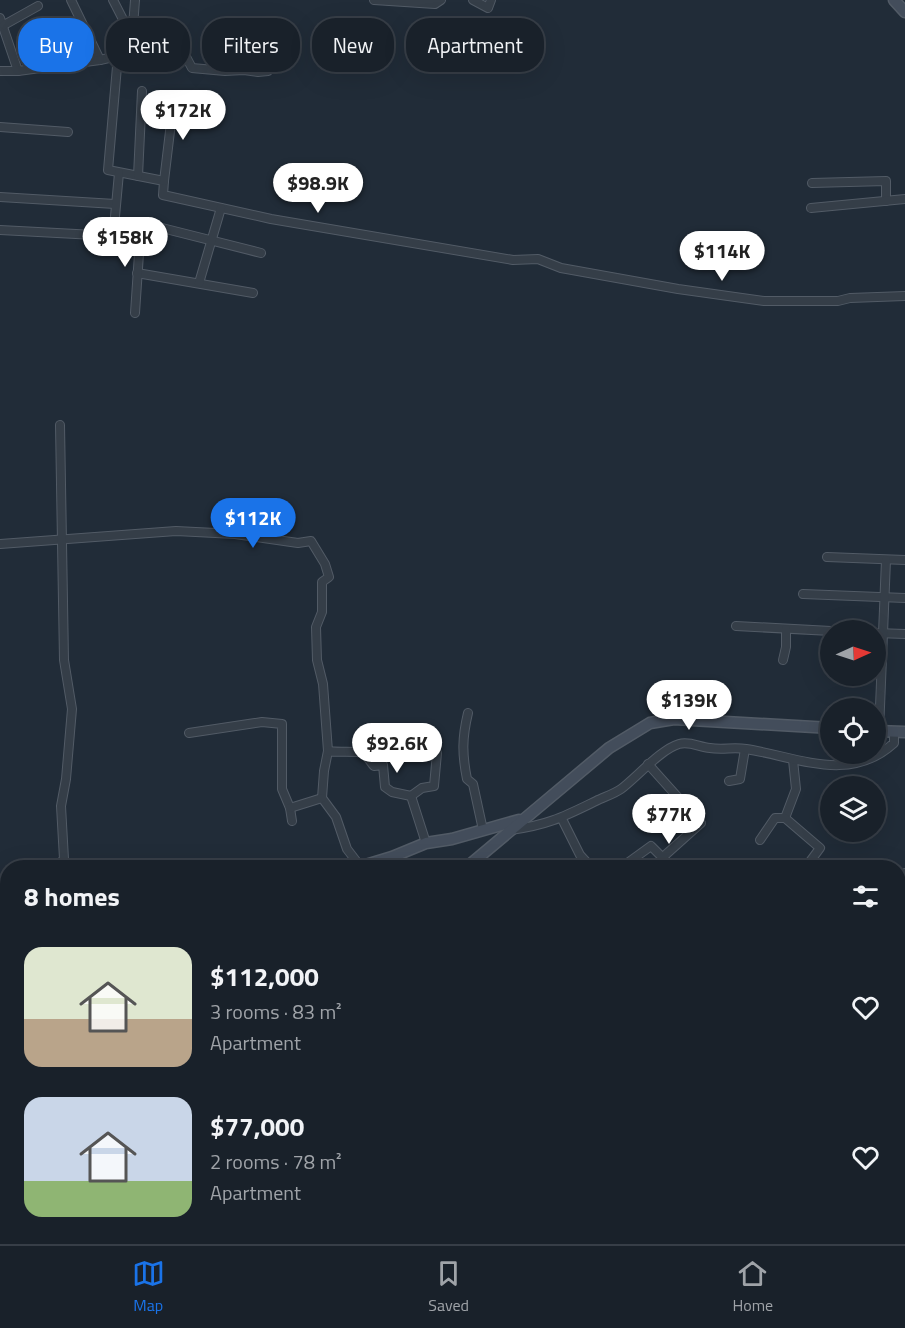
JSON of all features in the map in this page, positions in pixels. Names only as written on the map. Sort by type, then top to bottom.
[{"type":"street","points":[[71,0],[80,18]]},
{"type":"street","points":[[113,0],[122,18]]},
{"type":"street","points":[[134,18],[135,0]]},
{"type":"street","points":[[374,0],[435,4],[441,0]]},
{"type":"street","points":[[473,0],[488,8],[491,0]]},
{"type":"street","points":[[894,0],[905,12]]},
{"type":"street","points":[[0,71],[18,71],[2,21],[38,6]]},
{"type":"street","points":[[94,47],[100,60]]},
{"type":"street","points":[[94,61],[106,58]]},
{"type":"street","points":[[117,72],[108,170],[164,181]]},
{"type":"street","points":[[138,176],[142,91]]},
{"type":"street","points":[[174,98],[163,195],[337,231],[513,260],[538,259],[561,268],[726,296],[764,301],[838,301],[850,298],[905,296]]},
{"type":"street","points":[[0,127],[68,132]]},
{"type":"street","points":[[112,249],[119,173]]},
{"type":"street","points":[[812,183],[886,181],[886,201]]},
{"type":"street","points":[[0,197],[115,204]]},
{"type":"street","points":[[811,208],[905,199]]},
{"type":"street","points":[[199,283],[221,208]]},
{"type":"street","points":[[135,313],[141,224]]},
{"type":"street","points":[[158,227],[261,253]]},
{"type":"street","points":[[0,230],[114,236]]},
{"type":"street","points":[[137,273],[253,293]]},
{"type":"street","points":[[60,424],[64,660],[72,709],[66,780],[61,806],[64,858],[62,860]]},
{"type":"street","points":[[0,544],[176,531],[235,534],[298,543],[311,541],[325,564],[328,577],[322,582],[322,612],[316,627],[317,660],[323,684],[328,751],[322,798],[336,817],[347,849],[354,860]]},
{"type":"street","points":[[827,557],[905,560]]},
{"type":"street","points":[[881,620],[885,597],[886,560]]},
{"type":"street","points":[[803,594],[905,598]]},
{"type":"street","points":[[736,626],[820,631]]},
{"type":"street","points":[[783,660],[786,629]]},
{"type":"street","points":[[886,633],[905,634]]},
{"type":"street","points":[[468,713],[462,745],[466,779],[473,784],[483,830]]},
{"type":"street","points":[[475,860],[609,748],[650,723],[674,719],[820,727]]},
{"type":"street","points":[[189,733],[262,722],[282,724],[282,789],[290,808],[292,821]]},
{"type":"street","points":[[510,830],[562,819],[620,789],[648,764],[677,744],[693,743],[710,748],[745,749],[794,760],[842,766],[864,762],[887,750],[900,732]]},
{"type":"street","points":[[729,781],[740,779],[745,749]]},
{"type":"street","points":[[328,751],[364,754],[373,765],[382,765],[385,787],[392,792],[411,796],[422,788],[434,786],[437,753]]},
{"type":"street","points":[[785,818],[796,789],[794,760]]},
{"type":"street","points":[[648,764],[701,824],[663,857]]},
{"type":"street","points":[[411,796],[426,843]]},
{"type":"street","points":[[290,808],[322,798]]},
{"type":"street","points":[[382,860],[426,843],[452,839],[524,818]]},
{"type":"street","points":[[760,840],[775,818],[785,818],[820,848],[810,860]]},
{"type":"street","points":[[562,819],[585,860]]},
{"type":"street","points":[[632,860],[651,846],[666,860]]}]
